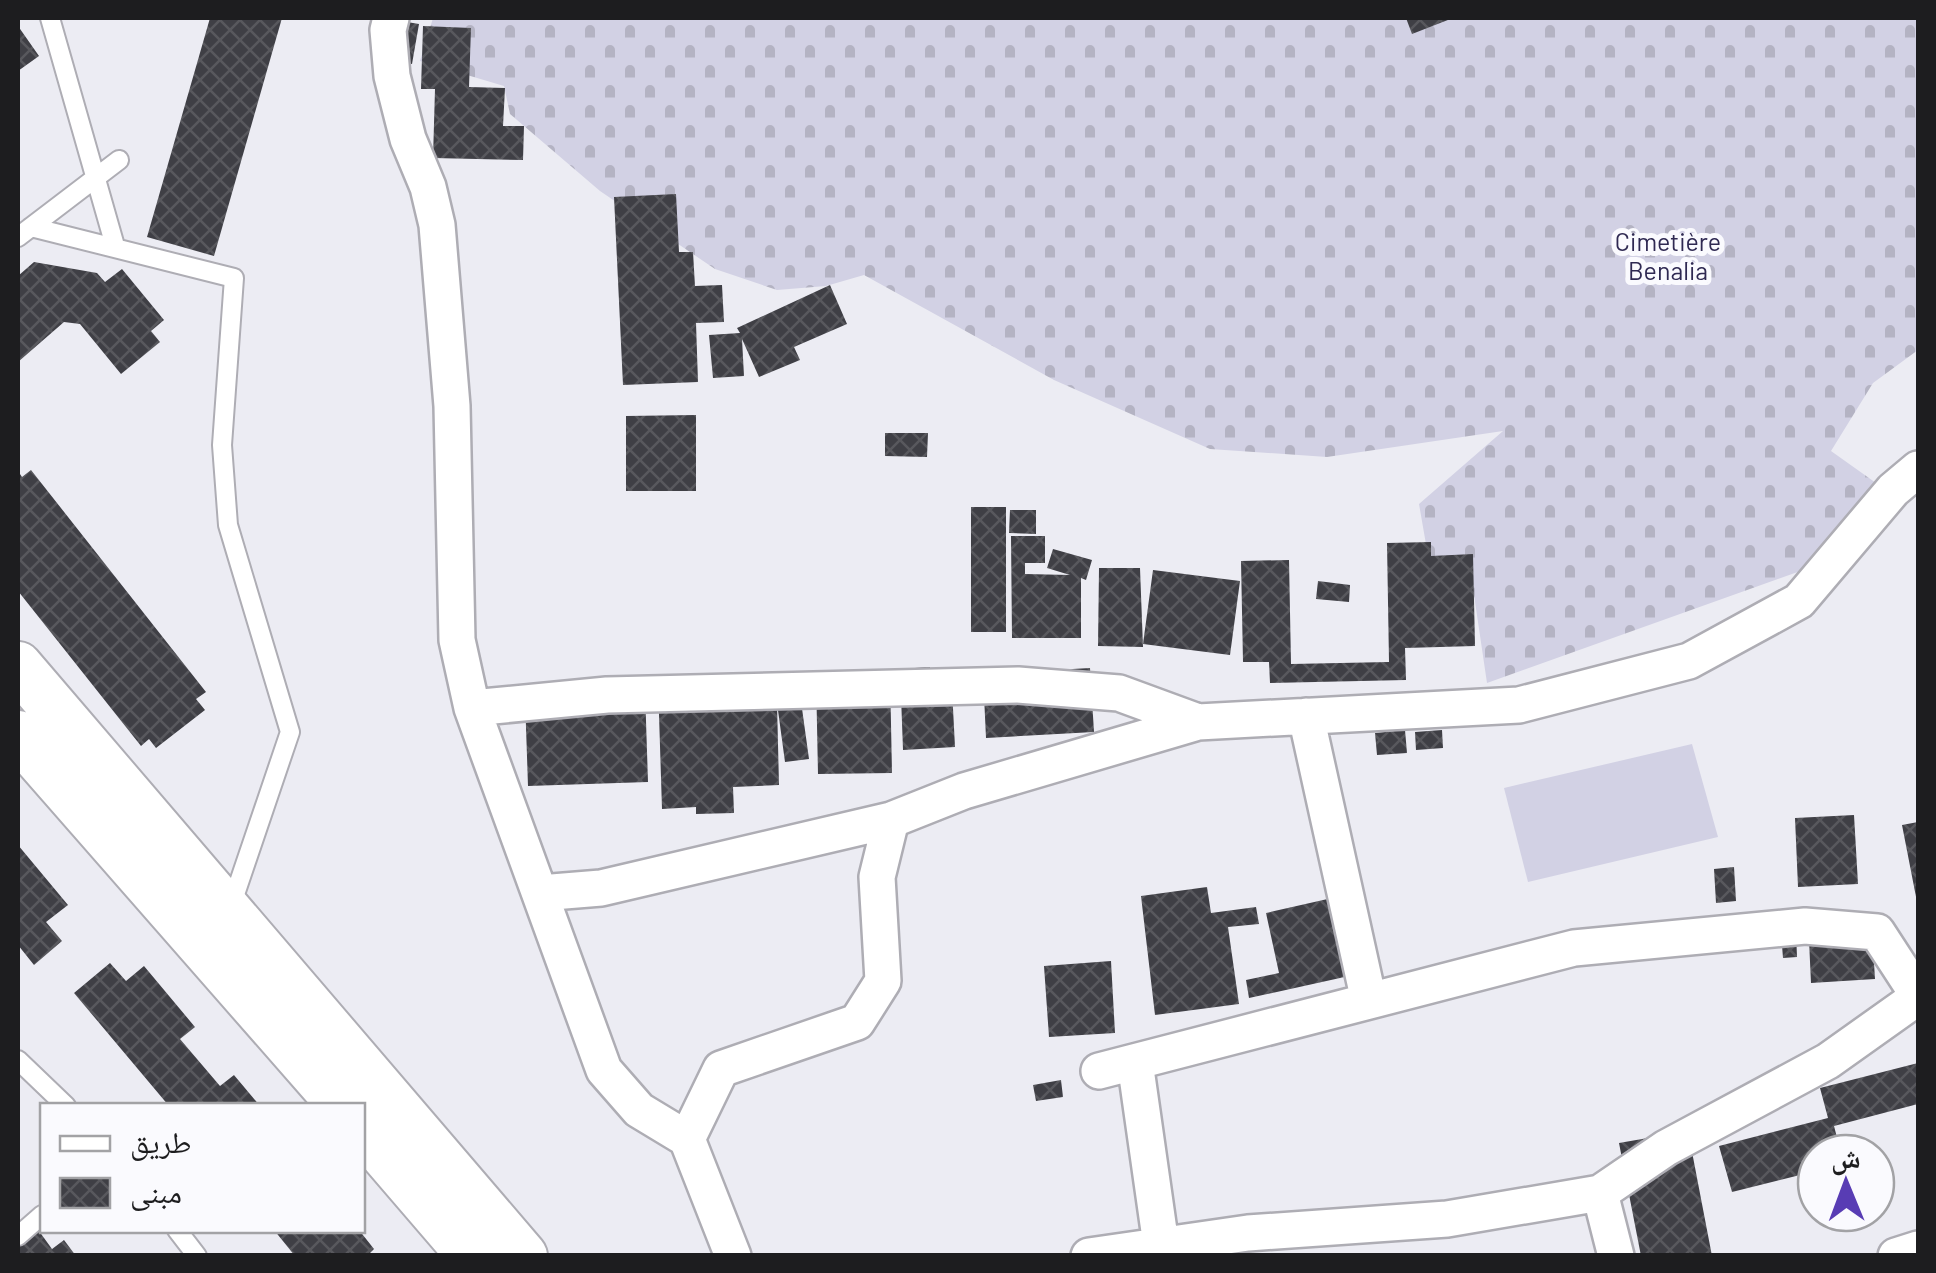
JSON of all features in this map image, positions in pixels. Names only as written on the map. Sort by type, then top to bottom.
[{"type":"street","points":[[391,18],[388,30],[392,76],[437,226],[452,406],[457,640],[472,708],[604,1070],[638,1110],[687,1139],[733,1256]]},
{"type":"street","points":[[540,893],[601,888],[891,820],[964,790],[1198,722],[1519,704],[1689,661],[1799,601],[1893,490],[1918,470]]},
{"type":"street","points":[[18,666],[523,1256]]},
{"type":"street","points":[[472,708],[607,696],[1018,686],[1118,692],[1198,722]]},
{"type":"street","points":[[1306,716],[1369,1001]]},
{"type":"street","points":[[18,735],[339,1103]]},
{"type":"street","points":[[687,1139],[721,1069],[857,1022],[883,981],[878,877],[891,820]]},
{"type":"street","points":[[1089,1256],[1248,1234],[1447,1219],[1600,1193],[1666,1148],[1828,1061],[1918,996],[1877,932],[1805,926],[1574,948],[1099,1071]]},
{"type":"street","points":[[1134,1062],[1161,1245]]},
{"type":"street","points":[[365,1131],[471,1255]]},
{"type":"street","points":[[1600,1193],[1616,1256]]},
{"type":"street","points":[[1896,1256],[1918,1249]]},
{"type":"lane","points":[[50,18],[115,246]]},
{"type":"lane","points":[[24,232],[119,160]]},
{"type":"lane","points":[[24,232],[115,246],[234,278],[222,445],[228,525],[290,732],[229,912]]},
{"type":"lane","points":[[18,1060],[63,1103]]},
{"type":"lane","points":[[18,1236],[40,1217]]},
{"type":"lane","points":[[179,1233],[197,1256]]},
{"type":"green space","name":"Cimetière Benalia","points":[[433,18],[1918,18],[1918,350],[1873,383],[1831,451],[1876,483],[1806,569],[1487,683],[1474,595],[1431,573],[1419,504],[1503,431],[1327,457],[1210,449],[1054,380],[864,275],[826,286],[777,290],[715,269],[600,191],[510,114],[504,86],[420,61]]},
{"type":"green space","points":[[1692,744],[1718,837],[1528,882],[1504,788]]},
{"type":"building","points":[[210,18],[282,18],[214,256],[147,237]]},
{"type":"building","points":[[1406,18],[1453,18],[1412,34]]},
{"type":"building","points":[[401,21],[419,24],[412,64],[394,61]]},
{"type":"building","points":[[18,26],[39,56],[18,71]]},
{"type":"building","points":[[423,26],[471,28],[469,87],[505,88],[503,126],[524,126],[523,160],[433,158],[435,89],[421,89]]},
{"type":"building","points":[[676,194],[679,252],[693,252],[695,286],[722,285],[724,322],[696,323],[698,382],[623,385],[614,197]]},
{"type":"building","points":[[34,262],[97,273],[105,282],[122,269],[164,320],[151,331],[160,342],[121,374],[80,324],[64,322],[18,362],[18,276]]},
{"type":"building","points":[[830,285],[847,324],[794,347],[800,360],[759,377],[742,339],[744,376],[713,378],[709,335],[740,333],[737,328]]},
{"type":"building","points":[[696,415],[696,491],[626,491],[626,416]]},
{"type":"building","points":[[885,433],[928,433],[927,457],[885,456]]},
{"type":"building","points":[[31,470],[206,692],[196,699],[205,710],[156,748],[149,739],[141,746],[18,591],[18,471],[22,477]]},
{"type":"building","points":[[971,507],[1006,507],[1006,632],[971,632]]},
{"type":"building","points":[[1010,510],[1036,510],[1036,534],[1009,533]]},
{"type":"building","points":[[1011,536],[1045,536],[1045,563],[1025,563],[1025,574],[1070,575],[1047,568],[1053,549],[1092,560],[1086,580],[1081,578],[1081,638],[1012,638]]},
{"type":"building","points":[[1431,542],[1431,556],[1473,554],[1475,646],[1405,648],[1406,680],[1270,683],[1269,662],[1243,662],[1241,561],[1289,560],[1291,664],[1389,662],[1387,543]]},
{"type":"building","points":[[1099,568],[1140,568],[1143,647],[1098,646]]},
{"type":"building","points":[[1153,570],[1240,581],[1230,655],[1143,644]]},
{"type":"building","points":[[1318,581],[1350,585],[1349,602],[1316,599]]},
{"type":"building","points":[[930,667],[931,691],[952,689],[955,747],[903,750],[900,669]]},
{"type":"building","points":[[1090,668],[1094,732],[986,738],[983,674]]},
{"type":"building","points":[[890,674],[892,773],[818,774],[816,676]]},
{"type":"building","points":[[658,683],[800,694],[809,759],[785,762],[777,703],[779,785],[733,787],[734,813],[696,814],[696,807],[662,809]]},
{"type":"building","points":[[645,690],[648,782],[528,786],[525,698]]},
{"type":"building","points":[[1405,730],[1407,753],[1377,755],[1375,733]]},
{"type":"building","points":[[1442,730],[1443,748],[1416,750],[1415,732]]},
{"type":"building","points":[[1854,815],[1858,884],[1798,887],[1795,818]]},
{"type":"building","points":[[1918,822],[1918,902],[1917,902],[1902,825]]},
{"type":"building","points":[[18,845],[68,905],[46,922],[62,941],[34,965],[18,945]]},
{"type":"building","points":[[1734,867],[1736,901],[1716,903],[1714,869]]},
{"type":"building","points":[[1207,887],[1211,913],[1256,907],[1259,924],[1228,927],[1239,1004],[1155,1015],[1141,896]]},
{"type":"building","points":[[1332,898],[1349,976],[1249,998],[1246,980],[1279,973],[1266,913]]},
{"type":"building","points":[[1871,915],[1875,979],[1811,983],[1808,919]]},
{"type":"building","points":[[1796,932],[1797,957],[1783,958],[1781,933]]},
{"type":"building","points":[[1111,961],[1115,1033],[1049,1037],[1044,966]]},
{"type":"building","points":[[110,963],[126,981],[144,966],[195,1027],[180,1039],[220,1086],[234,1075],[257,1103],[166,1103],[74,993]]},
{"type":"building","points":[[1918,1063],[1918,1104],[1834,1126],[1836,1133],[1796,1133],[1796,1176],[1732,1192],[1719,1146],[1828,1118],[1820,1088]]},
{"type":"building","points":[[1061,1080],[1063,1097],[1036,1101],[1033,1085]]},
{"type":"building","points":[[1688,1131],[1712,1256],[1641,1256],[1619,1143]]},
{"type":"building","points":[[39,1231],[52,1249],[64,1240],[76,1256],[18,1256],[18,1247]]},
{"type":"building","points":[[276,1233],[361,1233],[374,1249],[367,1256],[295,1256]]}]
